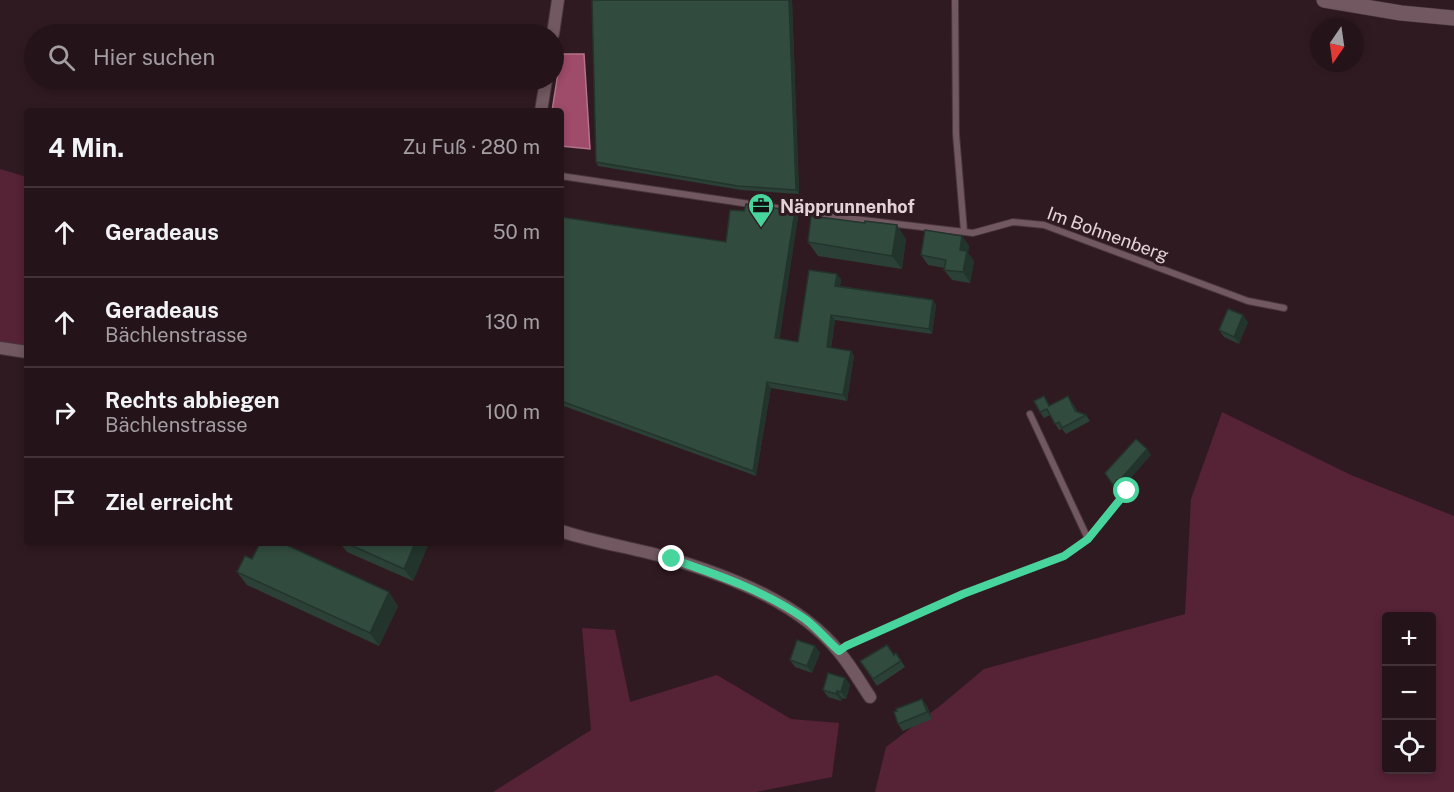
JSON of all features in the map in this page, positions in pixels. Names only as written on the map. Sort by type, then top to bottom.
[{"type":"main road","points":[[1324,0],[1401,13],[1454,18]]},
{"type":"street","points":[[554,24],[558,0]]},
{"type":"street","points":[[541,108],[544,90]]},
{"type":"street","points":[[0,348],[24,352]]},
{"type":"street","points":[[564,532],[672,559],[726,578],[765,596],[806,620],[839,651],[870,697]]},
{"type":"lane","points":[[955,0],[956,134],[964,231]]},
{"type":"lane","name":"Im Bohnenberg","points":[[564,176],[837,217],[973,233],[1013,222],[1044,225],[1239,297],[1284,308]]},
{"type":"lane","points":[[1030,414],[1088,539]]},
{"type":"lane","points":[[839,651],[963,594],[1064,556],[1088,539],[1127,491]]},
{"type":"shaded area","points":[[564,54],[584,54],[590,149],[564,146],[564,108],[552,108],[555,90],[564,90]]},
{"type":"shaded area","points":[[0,169],[24,176],[24,348],[0,345]]},
{"type":"shaded area","points":[[1222,412],[1351,475],[1454,516],[1454,792],[875,792],[886,747],[984,669],[1185,614],[1191,499]]},
{"type":"shaded area","points":[[582,628],[615,630],[630,702],[717,675],[791,719],[839,723],[832,777],[756,792],[493,792],[591,730]]},
{"type":"building","points":[[592,0],[789,0],[796,190],[738,186],[596,162]]},
{"type":"building","points":[[746,204],[795,211],[775,338],[798,342],[809,270],[837,274],[835,286],[933,300],[929,329],[831,315],[827,347],[851,351],[843,395],[767,382],[753,471],[564,402],[564,217],[726,242],[730,210],[744,211]]},
{"type":"building","points":[[811,216],[897,225],[892,256],[808,242]]},
{"type":"building","points":[[925,230],[962,236],[960,250],[967,251],[963,272],[944,270],[946,260],[921,255]]},
{"type":"building","points":[[1228,309],[1243,315],[1234,337],[1219,330]]},
{"type":"building","points":[[1044,396],[1049,406],[1068,396],[1075,411],[1086,415],[1062,428],[1059,422],[1055,424],[1047,409],[1040,412],[1034,401]]},
{"type":"building","points":[[1136,439],[1147,449],[1113,485],[1105,473]]},
{"type":"building","points":[[258,546],[289,546],[389,592],[370,633],[237,572],[245,556],[252,559]]},
{"type":"building","points":[[353,546],[414,546],[404,569]]},
{"type":"building","points":[[797,640],[815,646],[807,666],[790,660]]},
{"type":"building","points":[[887,645],[901,661],[873,679],[860,661]]},
{"type":"building","points":[[828,673],[845,678],[841,692],[837,691],[836,694],[823,690]]},
{"type":"building","points":[[922,699],[927,712],[898,724],[894,712],[897,711],[896,709]]},
{"type":"place","name":"Näpprunnenhof","points":[[761,229]]},
{"type":"route","points":[[672,559],[726,578],[765,596],[806,620],[839,651],[963,594],[1024,569],[1064,556],[1088,539],[1127,491]]}]
